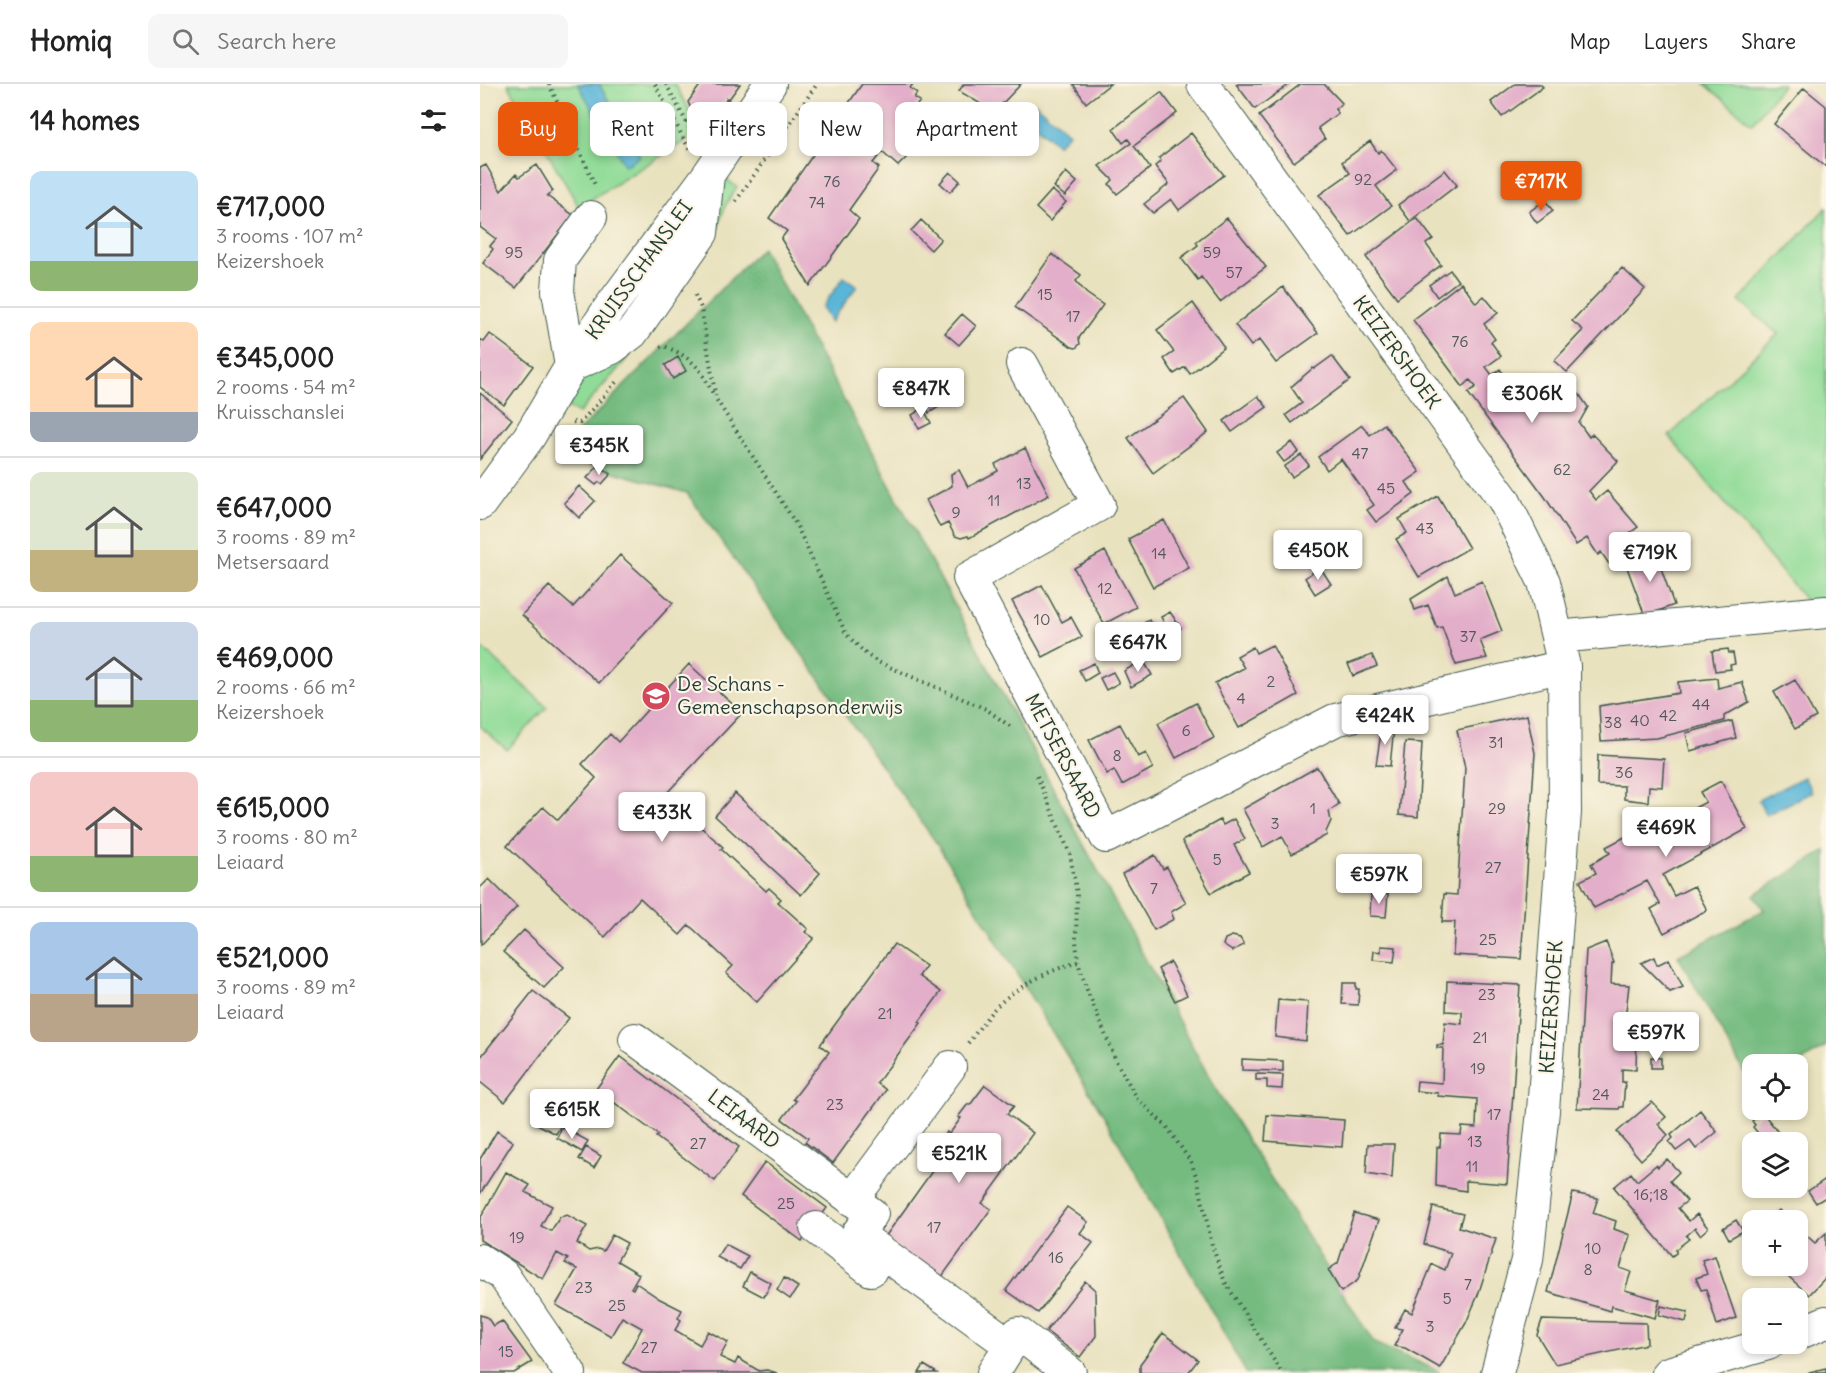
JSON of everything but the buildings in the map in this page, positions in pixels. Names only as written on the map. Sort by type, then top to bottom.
[{"type":"street","name":"KRUISSCHANSLEI","points":[[480,504],[530,437],[571,366],[700,160],[770,84]]},
{"type":"street","name":"KEIZERSHOEK","points":[[1203,84],[1504,500],[1544,582],[1560,652],[1565,812],[1543,1111],[1527,1260],[1497,1373]]},
{"type":"street","points":[[571,366],[558,291],[560,260],[595,205]]},
{"type":"street","name":"METSERSAARD","points":[[1022,364],[1100,505],[969,578],[1106,837],[1335,720],[1560,652]]},
{"type":"street","points":[[1560,652],[1826,612]]},
{"type":"street","name":"LEIAARD","points":[[635,1039],[872,1214],[857,1234],[1010,1345]]},
{"type":"street","points":[[852,1200],[950,1067]]},
{"type":"street","points":[[816,1228],[898,1290],[917,1292],[933,1289]]},
{"type":"street","points":[[480,1260],[503,1275],[570,1373]]},
{"type":"street","points":[[1808,1329],[1826,1322]]},
{"type":"street","points":[[993,1373],[1018,1333],[1070,1373]]},
{"type":"street","points":[[1668,1373],[1742,1352]]},
{"type":"path","points":[[549,84],[595,205]]},
{"type":"path","points":[[655,84],[700,160]]},
{"type":"path","points":[[666,84],[700,160]]},
{"type":"path","points":[[787,126],[817,84]]},
{"type":"path","points":[[689,288],[698,299],[701,308],[716,399]]},
{"type":"path","points":[[654,350],[664,346],[683,353],[702,372],[716,399],[796,524],[846,634],[857,646],[867,656],[892,669],[986,709],[1006,722],[1017,733]]},
{"type":"path","points":[[1036,773],[1070,854],[1075,874],[1078,962],[1087,990],[1127,1082],[1137,1098],[1167,1127],[1191,1162],[1198,1181],[1212,1245],[1225,1282],[1282,1373]]},
{"type":"path","points":[[950,1067],[996,1007],[1030,982],[1078,962]]},
{"type":"green space","points":[[508,84],[675,84],[687,106],[687,140],[675,147],[675,102],[590,102],[590,156],[661,156],[579,207],[550,156],[578,156],[578,102],[518,102]]},
{"type":"green space","points":[[1705,84],[1783,84],[1752,124]]},
{"type":"green space","points":[[719,174],[737,187],[725,206],[717,230]]},
{"type":"green space","points":[[1826,208],[1826,604],[1811,607],[1669,436],[1778,334],[1739,301]]},
{"type":"green space","points":[[762,248],[1216,1090],[1374,1343],[1439,1371],[1437,1373],[1246,1373],[1104,1116],[935,841],[687,493],[555,455]]},
{"type":"green space","points":[[632,353],[579,413],[568,408],[586,373]]},
{"type":"green space","points":[[480,646],[547,707],[507,750],[480,726]]},
{"type":"green space","points":[[1826,850],[1826,1046],[1808,1057],[1808,1054],[1742,1054],[1742,1068],[1678,956],[1764,910],[1754,895]]},
{"type":"water","points":[[578,84],[599,84],[609,102],[590,102],[590,105]]},
{"type":"water","points":[[1039,107],[1069,133],[1057,145],[1039,129]]},
{"type":"water","points":[[619,156],[640,156],[625,166]]},
{"type":"water","points":[[844,277],[857,286],[831,322],[822,307]]},
{"type":"water","points":[[1804,777],[1812,792],[1766,815],[1758,800]]},
{"type":"place","name":"De Schans - Gemeenschapsonderwijs","points":[[656,696]]}]
